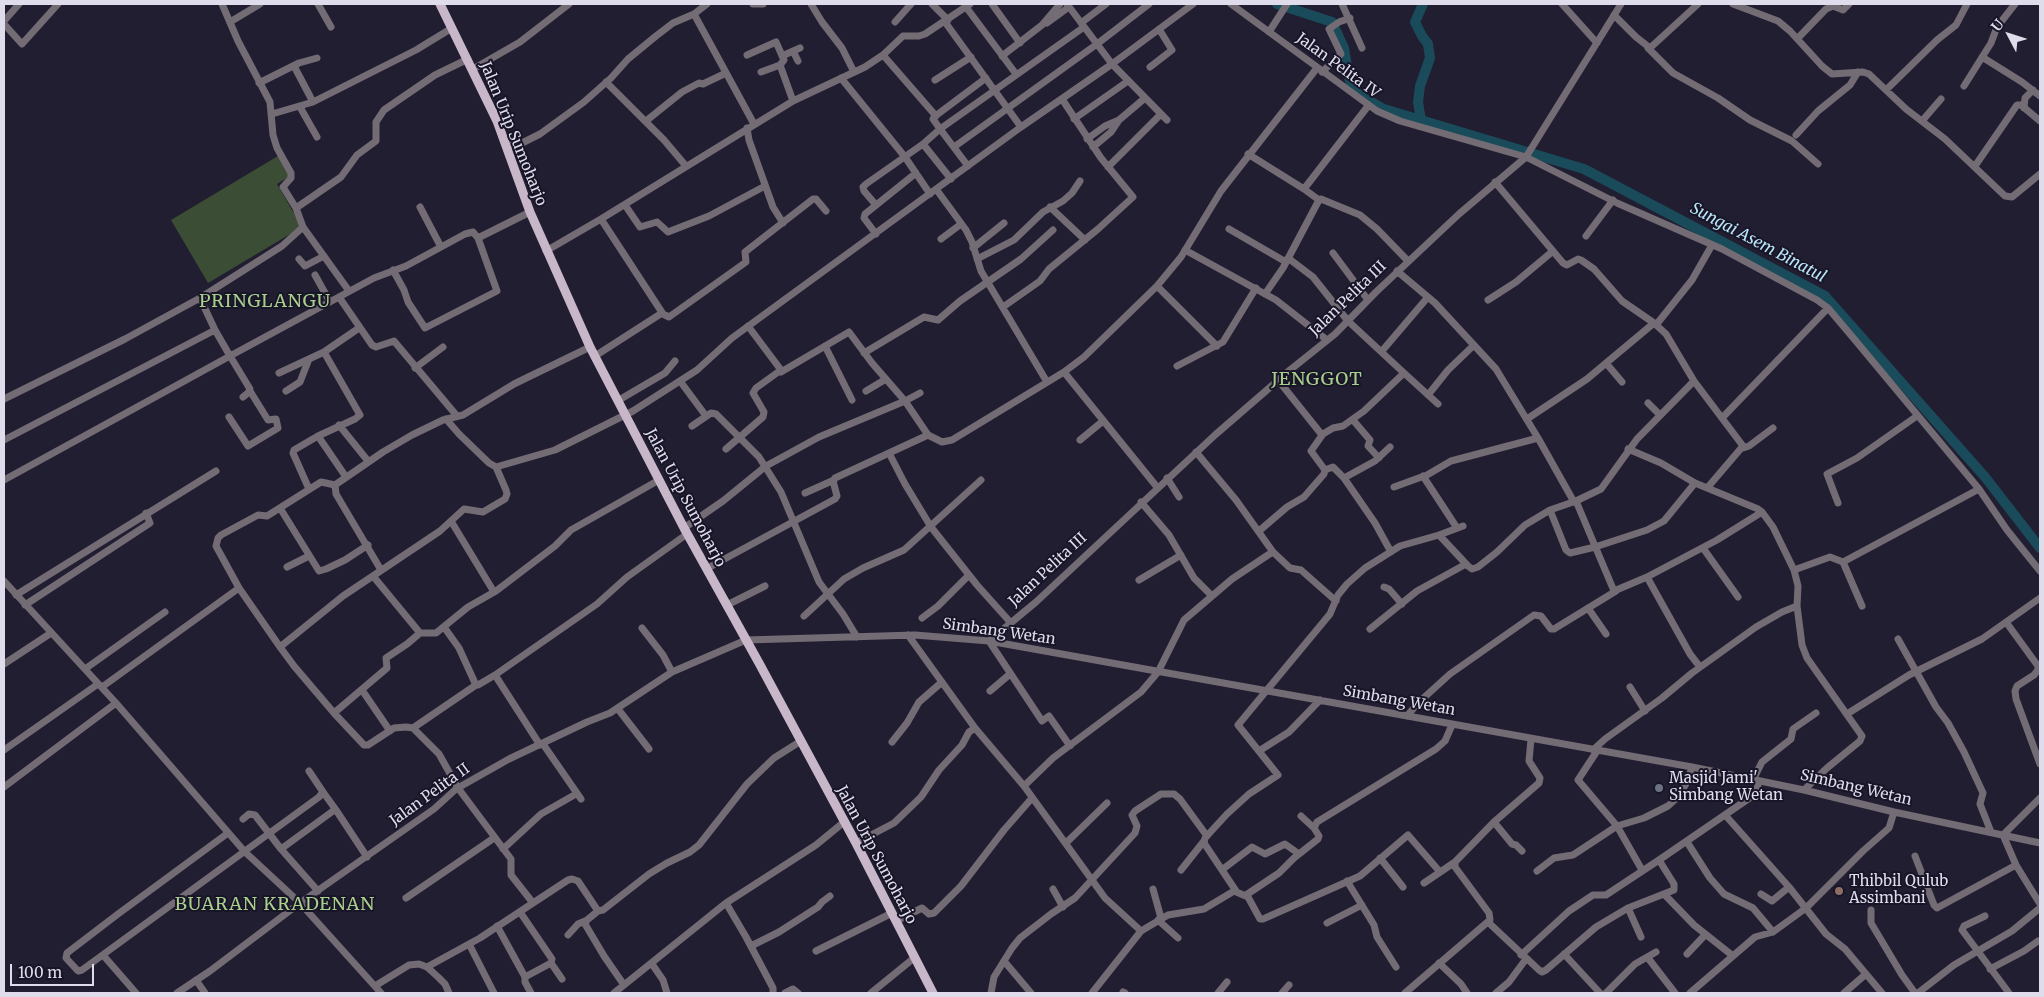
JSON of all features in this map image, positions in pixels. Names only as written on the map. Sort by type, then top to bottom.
[{"type":"main road","name":"Jalan Urip Sumoharjo","points":[[440,4],[473,69],[506,146],[546,251],[590,347],[686,531],[708,568],[856,843],[933,993]]},
{"type":"street","points":[[19,4],[4,22],[19,43],[24,43],[58,4]]},
{"type":"street","points":[[222,4],[259,83],[270,102],[276,148],[291,173],[291,178],[283,187],[296,208],[304,227],[349,291]]},
{"type":"street","points":[[230,22],[260,4]]},
{"type":"street","points":[[318,4],[331,28]]},
{"type":"street","points":[[473,69],[520,42],[569,4]]},
{"type":"street","points":[[506,146],[522,143],[540,134],[584,102],[628,59],[673,22],[694,14],[706,4]]},
{"type":"street","points":[[753,4],[763,4]]},
{"type":"street","points":[[811,4],[842,48],[854,72]]},
{"type":"street","points":[[894,22],[911,4]]},
{"type":"street","points":[[932,4],[1021,127]]},
{"type":"street","points":[[992,4],[1020,43]]},
{"type":"street","points":[[1042,26],[1060,4]]},
{"type":"street","points":[[876,205],[864,191],[863,187],[872,178],[923,144],[940,129],[996,90],[1082,25],[1106,4]]},
{"type":"street","points":[[954,147],[1097,44],[1149,4]]},
{"type":"street","points":[[496,468],[555,450],[626,415],[697,370],[748,326],[1193,4]]},
{"type":"street","name":"Jalan Pelita IV","points":[[1230,4],[1368,106],[1400,121],[1527,156],[1613,200],[1712,245],[1817,300],[1828,308],[1978,490],[2040,571]]},
{"type":"street","points":[[1269,32],[1287,4]]},
{"type":"street","points":[[1342,4],[1362,48]]},
{"type":"street","points":[[1562,4],[1597,42]]},
{"type":"street","name":"Jalan Pelita III","points":[[988,641],[1036,602],[1157,487],[1278,380],[1327,340],[1397,271],[1495,182],[1527,156],[1621,4]]},
{"type":"street","points":[[1648,48],[1698,4]]},
{"type":"street","points":[[1733,4],[1772,17],[1798,38],[1827,72],[1837,75],[1858,72],[1869,74],[1945,139],[2008,198],[2012,197],[2040,174]]},
{"type":"street","points":[[1752,10],[1758,4]]},
{"type":"street","points":[[1798,38],[1826,9],[1833,6],[1843,10],[1849,4]]},
{"type":"street","points":[[1886,90],[1937,40],[1956,25],[1967,4]]},
{"type":"street","points":[[1964,86],[1992,43],[1998,27],[2015,4]]},
{"type":"street","points":[[546,251],[793,101],[854,72],[883,54],[903,36],[919,36],[946,21],[968,5],[1016,74]]},
{"type":"street","points":[[1002,56],[1068,5],[1112,64],[1167,120]]},
{"type":"street","points":[[694,14],[754,124]]},
{"type":"street","points":[[1614,15],[1673,73],[1718,98],[1750,120],[1792,141],[1818,164]]},
{"type":"street","points":[[726,449],[765,415],[753,396],[754,391],[781,372],[849,332],[864,353],[905,401],[928,435],[936,441],[948,442],[1064,372],[1084,357],[1157,286],[1185,250],[1221,191],[1248,154],[1320,70],[1341,55],[1329,30],[1350,18]]},
{"type":"street","points":[[272,114],[313,102],[401,58],[452,28]]},
{"type":"street","points":[[1150,67],[1172,50],[1159,29]]},
{"type":"street","points":[[746,56],[776,42],[784,60],[780,65],[762,72]]},
{"type":"street","points":[[782,56],[796,49],[798,61]]},
{"type":"street","points":[[883,54],[936,116]]},
{"type":"street","points":[[935,80],[971,57]]},
{"type":"street","points":[[1982,57],[2040,96]]},
{"type":"street","points":[[259,83],[294,66],[317,58]]},
{"type":"street","points":[[296,208],[341,177],[357,155],[376,141],[376,122],[381,112],[435,75],[468,59]]},
{"type":"street","points":[[780,65],[793,101]]},
{"type":"street","points":[[294,66],[313,102]]},
{"type":"street","points":[[1796,135],[1818,111],[1850,85],[1858,72]]},
{"type":"street","points":[[646,121],[682,92],[699,83],[703,84],[726,73]]},
{"type":"street","points":[[841,78],[916,173],[961,224],[972,242],[987,282],[1047,382]]},
{"type":"street","points":[[968,166],[933,119],[986,78]]},
{"type":"street","points":[[1074,118],[1128,81]]},
{"type":"street","points":[[606,82],[646,121],[686,166]]},
{"type":"street","points":[[2024,108],[2025,98],[2033,90]]},
{"type":"street","points":[[1093,146],[1111,132],[1119,120],[1145,98]]},
{"type":"street","points":[[1003,307],[1040,281],[1049,269],[1133,197],[1087,139],[1062,99]]},
{"type":"street","points":[[1922,121],[1941,99]]},
{"type":"street","points":[[1975,166],[2019,104],[2040,121]]},
{"type":"street","points":[[1304,189],[1368,106]]},
{"type":"street","points":[[300,107],[317,138]]},
{"type":"street","points":[[1108,167],[1161,114]]},
{"type":"street","points":[[1087,139],[1105,126],[1119,120]]},
{"type":"street","points":[[747,128],[748,140],[773,208],[782,223]]},
{"type":"street","points":[[923,144],[951,179]]},
{"type":"street","points":[[1248,154],[1319,200],[1321,199],[1360,215],[1377,229],[1408,261]]},
{"type":"street","points":[[876,234],[864,216],[916,173]]},
{"type":"street","points":[[977,259],[1014,240],[1043,212],[1063,201],[1072,193],[1080,181]]},
{"type":"street","points":[[1495,182],[1566,265],[1578,259],[1594,269],[1622,300],[1655,324],[1670,340],[1694,381],[1743,448]]},
{"type":"street","points":[[625,204],[640,227],[656,222],[670,232],[721,210],[765,186]]},
{"type":"street","points":[[601,219],[662,313],[665,317],[669,317],[746,262],[745,252],[814,198],[826,211]]},
{"type":"street","points":[[1265,294],[1287,260],[1319,200]]},
{"type":"street","points":[[1586,236],[1613,200]]},
{"type":"street","points":[[420,207],[441,247]]},
{"type":"street","points":[[1050,207],[1085,240]]},
{"type":"street","points":[[478,238],[530,212]]},
{"type":"street","points":[[973,248],[1004,223]]},
{"type":"street","points":[[941,239],[961,224]]},
{"type":"street","points":[[4,399],[124,339],[200,298],[282,246],[304,227]]},
{"type":"street","points":[[1229,229],[1287,260],[1313,277],[1348,321],[1438,404]]},
{"type":"street","points":[[864,353],[924,316],[938,320],[960,301],[1021,259],[1053,230]]},
{"type":"street","points":[[4,480],[349,291],[393,270],[406,266],[469,232],[473,232],[478,238],[497,291],[425,328],[408,302],[393,270]]},
{"type":"street","points":[[1527,419],[1587,379],[1655,324],[1692,280],[1712,245]]},
{"type":"street","points":[[1185,250],[1256,288],[1302,319],[1327,340]]},
{"type":"street","points":[[1488,300],[1516,282],[1553,251]]},
{"type":"street","points":[[1333,253],[1368,300]]},
{"type":"street","points":[[299,259],[305,266],[324,256]]},
{"type":"street","points":[[1397,271],[1428,297],[1496,369],[1575,502],[1612,590],[1616,592]]},
{"type":"street","points":[[315,276],[330,302]]},
{"type":"street","points":[[1157,286],[1217,346]]},
{"type":"street","points":[[1177,366],[1224,341],[1256,288]]},
{"type":"street","points":[[339,297],[358,328],[374,347],[394,341],[457,416]]},
{"type":"street","points":[[1382,352],[1428,297]]},
{"type":"street","points":[[200,298],[215,330],[250,391],[268,420],[275,418],[278,428],[248,446],[228,417]]},
{"type":"street","points":[[1722,418],[1828,308]]},
{"type":"street","points":[[595,356],[662,313]]},
{"type":"street","points":[[748,326],[781,368],[781,372]]},
{"type":"street","points":[[279,373],[324,352],[358,328]]},
{"type":"street","points":[[4,440],[215,330]]},
{"type":"street","points":[[1428,395],[1448,370],[1474,345]]},
{"type":"street","points":[[825,346],[852,400]]},
{"type":"street","points":[[415,368],[443,347]]},
{"type":"street","points":[[335,485],[368,461],[412,436],[446,419],[469,412],[514,384],[590,347]]},
{"type":"street","points":[[309,489],[292,453],[294,450],[360,415],[324,352]]},
{"type":"street","points":[[286,391],[300,382],[310,359]]},
{"type":"street","points":[[619,400],[665,373],[675,361]]},
{"type":"street","points":[[1606,363],[1622,382]]},
{"type":"street","points":[[1064,372],[1157,487]]},
{"type":"street","points":[[1325,470],[1311,451],[1322,435],[1353,420],[1387,392],[1404,373]]},
{"type":"street","points":[[866,391],[886,379]]},
{"type":"street","points":[[1278,380],[1322,435]]},
{"type":"street","points":[[680,381],[706,416]]},
{"type":"street","points":[[1439,535],[1466,564],[1472,568],[1478,567],[1497,552],[1522,526],[1550,510],[1575,502],[1601,489],[1628,449],[1694,381]]},
{"type":"street","points":[[243,396],[250,391]]},
{"type":"street","points":[[413,728],[476,684],[480,685],[597,604],[627,577],[766,466],[819,437],[920,393]]},
{"type":"street","points":[[1648,403],[1660,415]]},
{"type":"street","points":[[692,426],[711,413],[716,414],[759,456],[781,492],[819,582],[843,614],[857,637]]},
{"type":"street","points":[[1838,503],[1827,474],[1864,453],[1917,416]]},
{"type":"street","points":[[280,647],[343,596],[440,531],[464,509],[483,512],[505,499],[506,490],[496,468],[489,464],[446,419]]},
{"type":"street","points":[[1353,420],[1370,440],[1368,446],[1379,458]]},
{"type":"street","points":[[1080,440],[1103,421]]},
{"type":"street","points":[[339,425],[368,461]]},
{"type":"street","points":[[1708,487],[1743,448],[1749,446],[1773,428]]},
{"type":"street","points":[[806,493],[928,435]]},
{"type":"street","points":[[318,436],[346,476]]},
{"type":"street","points":[[1394,487],[1423,476],[1451,461],[1538,438]]},
{"type":"street","points":[[1344,478],[1379,458],[1390,447]]},
{"type":"street","points":[[1628,449],[1661,463],[1695,483],[1758,508],[1773,527],[1794,570],[1798,586],[1796,606],[1803,652],[1818,677],[1860,733],[1861,738],[1804,790]]},
{"type":"street","points":[[1196,452],[1236,500],[1273,552],[1287,566],[1301,570],[1336,601]]},
{"type":"street","points":[[889,453],[904,484],[931,527],[969,575],[1011,623]]},
{"type":"street","points":[[1259,531],[1287,507],[1304,497],[1324,474],[1325,470],[1333,467],[1344,478],[1375,523],[1390,552]]},
{"type":"street","points":[[16,595],[216,471]]},
{"type":"street","points":[[1181,870],[1205,838],[1250,794],[1278,775],[1238,726],[1330,614],[1338,595],[1356,575],[1400,546],[1460,527],[1423,476]]},
{"type":"street","points":[[1167,478],[1179,498]]},
{"type":"street","points":[[374,576],[420,632],[433,634],[468,607],[494,592],[555,546],[571,530],[659,480]]},
{"type":"street","points":[[708,568],[837,498],[834,480]]},
{"type":"street","points":[[804,616],[844,579],[863,568],[904,550],[931,527],[946,510],[982,480]]},
{"type":"street","points":[[335,485],[321,482],[267,516],[258,515],[218,538],[216,546],[238,588],[294,666],[334,714],[365,745],[390,731],[402,727],[413,728],[439,754],[458,788],[511,861],[511,875],[533,903]]},
{"type":"street","points":[[1550,510],[1568,552],[1595,547],[1647,530],[1664,521],[1695,483]]},
{"type":"street","points":[[335,485],[336,494],[382,570]]},
{"type":"street","points":[[1843,562],[1978,490]]},
{"type":"street","points":[[1141,502],[1158,521],[1181,555],[1190,574],[1212,596]]},
{"type":"street","points":[[280,508],[318,570],[321,571],[345,560],[368,545]]},
{"type":"street","points":[[1407,716],[1418,703],[1450,674],[1534,615],[1541,616],[1550,629],[1554,629],[1616,592],[1703,548],[1762,512]]},
{"type":"street","points":[[25,604],[150,523],[146,513]]},
{"type":"street","points":[[451,521],[494,592]]},
{"type":"street","points":[[1703,548],[1738,597]]},
{"type":"street","points":[[1024,786],[1053,758],[1142,692],[1158,672],[1180,624],[1232,579],[1273,552]]},
{"type":"street","points":[[1140,580],[1181,555]]},
{"type":"street","points":[[287,567],[309,556]]},
{"type":"street","points":[[1794,570],[1830,557],[1843,562],[1862,606]]},
{"type":"street","points":[[1370,629],[1417,591],[1466,564]]},
{"type":"street","points":[[54,570],[60,582]]},
{"type":"street","points":[[922,618],[938,606],[969,575]]},
{"type":"street","points":[[1648,577],[1690,654],[1700,667]]},
{"type":"street","points":[[4,581],[116,703],[245,852],[300,903],[378,989],[409,965],[419,964],[427,967],[445,984],[449,993]]},
{"type":"street","points":[[727,606],[765,586]]},
{"type":"street","points":[[1384,587],[1402,604]]},
{"type":"street","points":[[4,750],[100,686],[238,588]]},
{"type":"street","points":[[1847,714],[1916,671],[1982,639],[2040,598]]},
{"type":"street","points":[[1642,870],[1618,826],[1578,780],[1595,750],[1605,739],[1645,711],[1700,667],[1756,627],[1796,606]]},
{"type":"street","points":[[1588,608],[1606,634]]},
{"type":"street","points":[[85,669],[165,612]]},
{"type":"street","points":[[2006,622],[2039,669],[2017,686],[2015,691],[2016,699],[2040,764]]},
{"type":"street","points":[[444,627],[459,648],[468,672],[476,684]]},
{"type":"street","points":[[642,628],[663,655],[672,672]]},
{"type":"street","points":[[334,714],[387,668],[386,658],[407,644],[420,632]]},
{"type":"street","points":[[4,664],[51,633]]},
{"type":"street","points":[[908,636],[976,728],[1024,786],[1105,898],[1141,931]]},
{"type":"street","name":"Simbang Wetan","points":[[746,640],[908,636],[988,641],[1756,780],[2040,843]]},
{"type":"street","points":[[1898,639],[1968,760],[1983,792],[1980,805],[1991,832]]},
{"type":"street","name":"Jalan Pelita II","points":[[177,993],[300,903],[434,809],[458,788],[508,759],[618,709],[672,672],[746,640]]},
{"type":"street","points":[[988,641],[1042,721],[1049,716],[1070,746]]},
{"type":"street","points":[[495,674],[578,796],[541,814],[503,849]]},
{"type":"street","points":[[990,691],[1010,674]]},
{"type":"street","points":[[892,742],[907,723],[919,702],[942,682]]},
{"type":"street","points":[[1630,687],[1645,711]]},
{"type":"street","points":[[362,690],[390,731]]},
{"type":"street","points":[[1259,752],[1289,732],[1320,700]]},
{"type":"street","points":[[4,787],[116,703]]},
{"type":"street","points":[[618,709],[649,750]]},
{"type":"street","points":[[1496,993],[1509,982],[1523,957],[1569,911],[1594,895],[1606,895],[1726,816],[1751,797],[1756,789],[1756,780],[1762,762],[1791,739],[1793,729],[1816,713]]},
{"type":"street","points":[[1314,828],[1317,822],[1327,814],[1436,749],[1447,738],[1452,725]]},
{"type":"street","points":[[856,843],[894,823],[922,797],[939,770],[970,732],[976,728]]},
{"type":"street","points":[[1424,883],[1455,862],[1494,822],[1539,783],[1540,778],[1529,761],[1531,739]]},
{"type":"street","points":[[568,935],[578,924],[585,922],[598,911],[603,910],[667,862],[694,848],[710,833],[747,784],[774,758],[801,741]]},
{"type":"street","points":[[1537,871],[1554,858],[1576,853],[1618,826],[1644,818],[1668,806],[1679,796],[1692,768]]},
{"type":"street","points":[[309,771],[367,857]]},
{"type":"street","points":[[228,833],[118,914],[65,956],[80,972],[245,852],[268,833],[319,798],[323,792]]},
{"type":"street","points":[[990,993],[994,978],[1006,965],[1020,938],[1063,906],[1092,881],[1136,833],[1137,826],[1132,815],[1135,811],[1161,794],[1169,793],[1180,799],[1236,891],[1246,895],[1260,919],[1360,876],[1408,835],[1440,872]]},
{"type":"street","points":[[816,951],[894,917],[922,908],[929,914],[934,913],[961,886],[1004,830],[1032,798]]},
{"type":"street","points":[[1871,910],[1871,923],[1902,975],[1916,993],[1954,965],[2012,931],[2040,906],[2016,865],[2003,835],[2040,798]]},
{"type":"street","points":[[1066,843],[1107,803]]},
{"type":"street","points":[[281,849],[336,810]]},
{"type":"street","points":[[1694,992],[1756,937],[1774,932],[1806,908],[1862,851],[1889,828],[1894,812]]},
{"type":"street","points":[[243,819],[249,814],[255,815],[281,849],[318,891]]},
{"type":"street","points":[[1246,895],[1279,873],[1318,839],[1319,836],[1314,828],[1301,816]]},
{"type":"street","points":[[1726,816],[1790,887],[1826,934],[1846,948],[1882,993]]},
{"type":"street","points":[[614,993],[726,904],[816,845],[844,822]]},
{"type":"street","points":[[1494,822],[1512,844],[1522,851]]},
{"type":"street","points":[[406,898],[494,838]]},
{"type":"street","points":[[1687,842],[1710,878],[1724,894],[1753,908],[1774,932]]},
{"type":"street","points":[[1223,869],[1252,846],[1265,854],[1285,844],[1299,854]]},
{"type":"street","points":[[1915,856],[1934,905],[1937,908],[2016,865]]},
{"type":"street","points":[[1380,858],[1403,887]]},
{"type":"street","points":[[1489,923],[1523,957],[1544,972],[1596,928],[1628,908],[1674,890],[1675,886],[1659,860]]},
{"type":"street","points":[[1406,993],[1489,923],[1489,913],[1462,879],[1455,867],[1455,862]]},
{"type":"street","points":[[427,967],[469,944],[568,880],[578,881],[598,911]]},
{"type":"street","points":[[1347,881],[1374,925],[1377,937],[1396,967]]},
{"type":"street","points":[[1761,894],[1772,901],[1790,887]]},
{"type":"street","points":[[1053,889],[1063,906]]},
{"type":"street","points":[[1153,889],[1160,919],[1178,938]]},
{"type":"street","points":[[1092,993],[1141,931],[1160,919],[1204,909],[1236,891]]},
{"type":"street","points":[[1664,894],[1705,935],[1733,956]]},
{"type":"street","points":[[751,946],[787,927],[818,907],[830,896]]},
{"type":"street","points":[[726,904],[751,946],[773,988],[773,993]]},
{"type":"street","points":[[1327,923],[1362,906]]},
{"type":"street","points":[[1628,908],[1641,937]]},
{"type":"street","points":[[520,912],[548,950],[552,959],[551,963],[562,980]]},
{"type":"street","points":[[1985,916],[1961,929],[2009,993]]},
{"type":"street","points":[[585,922],[604,956],[624,985]]},
{"type":"street","points":[[497,926],[531,993]]},
{"type":"street","points":[[1686,954],[1705,935]]},
{"type":"street","points":[[1990,969],[2024,951],[2038,941]]},
{"type":"street","points":[[469,944],[494,993]]},
{"type":"street","points":[[1606,993],[1635,964],[1656,952]]},
{"type":"street","points":[[1564,954],[1600,993]]},
{"type":"street","points":[[104,955],[136,993]]},
{"type":"street","points":[[871,993],[914,958]]},
{"type":"street","points":[[1648,958],[1676,993]]},
{"type":"street","points":[[524,978],[551,963]]},
{"type":"street","points":[[652,964],[663,980],[667,993]]},
{"type":"street","points":[[1439,964],[1461,984],[1467,993]]},
{"type":"street","points":[[1006,965],[1031,993]]},
{"type":"street","points":[[1844,993],[1866,974]]},
{"type":"street","points":[[196,980],[205,993]]},
{"type":"street","points":[[1218,993],[1227,982]]},
{"type":"street","points":[[1282,993],[1289,985]]},
{"type":"street","points":[[785,993],[794,988],[798,993]]},
{"type":"green space","points":[[278,156],[290,176],[277,184],[302,227],[208,283],[171,220]]},
{"type":"waterway","name":"Sungai Asem Binatul","points":[[1277,4],[1332,22],[1344,48],[1349,78],[1354,91],[1363,97]]},
{"type":"waterway","points":[[1421,120],[1418,102],[1420,86],[1430,58],[1428,44],[1415,22],[1423,4]]},
{"type":"waterway","name":"Sungai Asem Binatul","points":[[1368,100],[1384,109],[1584,169],[1825,296],[1985,477],[2040,548]]},
{"type":"place","name":"Masjid Jami' Simbang Wetan","points":[[1659,788]]},
{"type":"place","name":"Thibbil Qulub Assimbani","points":[[1839,891]]},
{"type":"district","name":"PRINGLANGU","points":[[265,302]]},
{"type":"district","name":"JENGGOT","points":[[1317,380]]},
{"type":"district","name":"BUARAN KRADENAN","points":[[275,905]]}]
